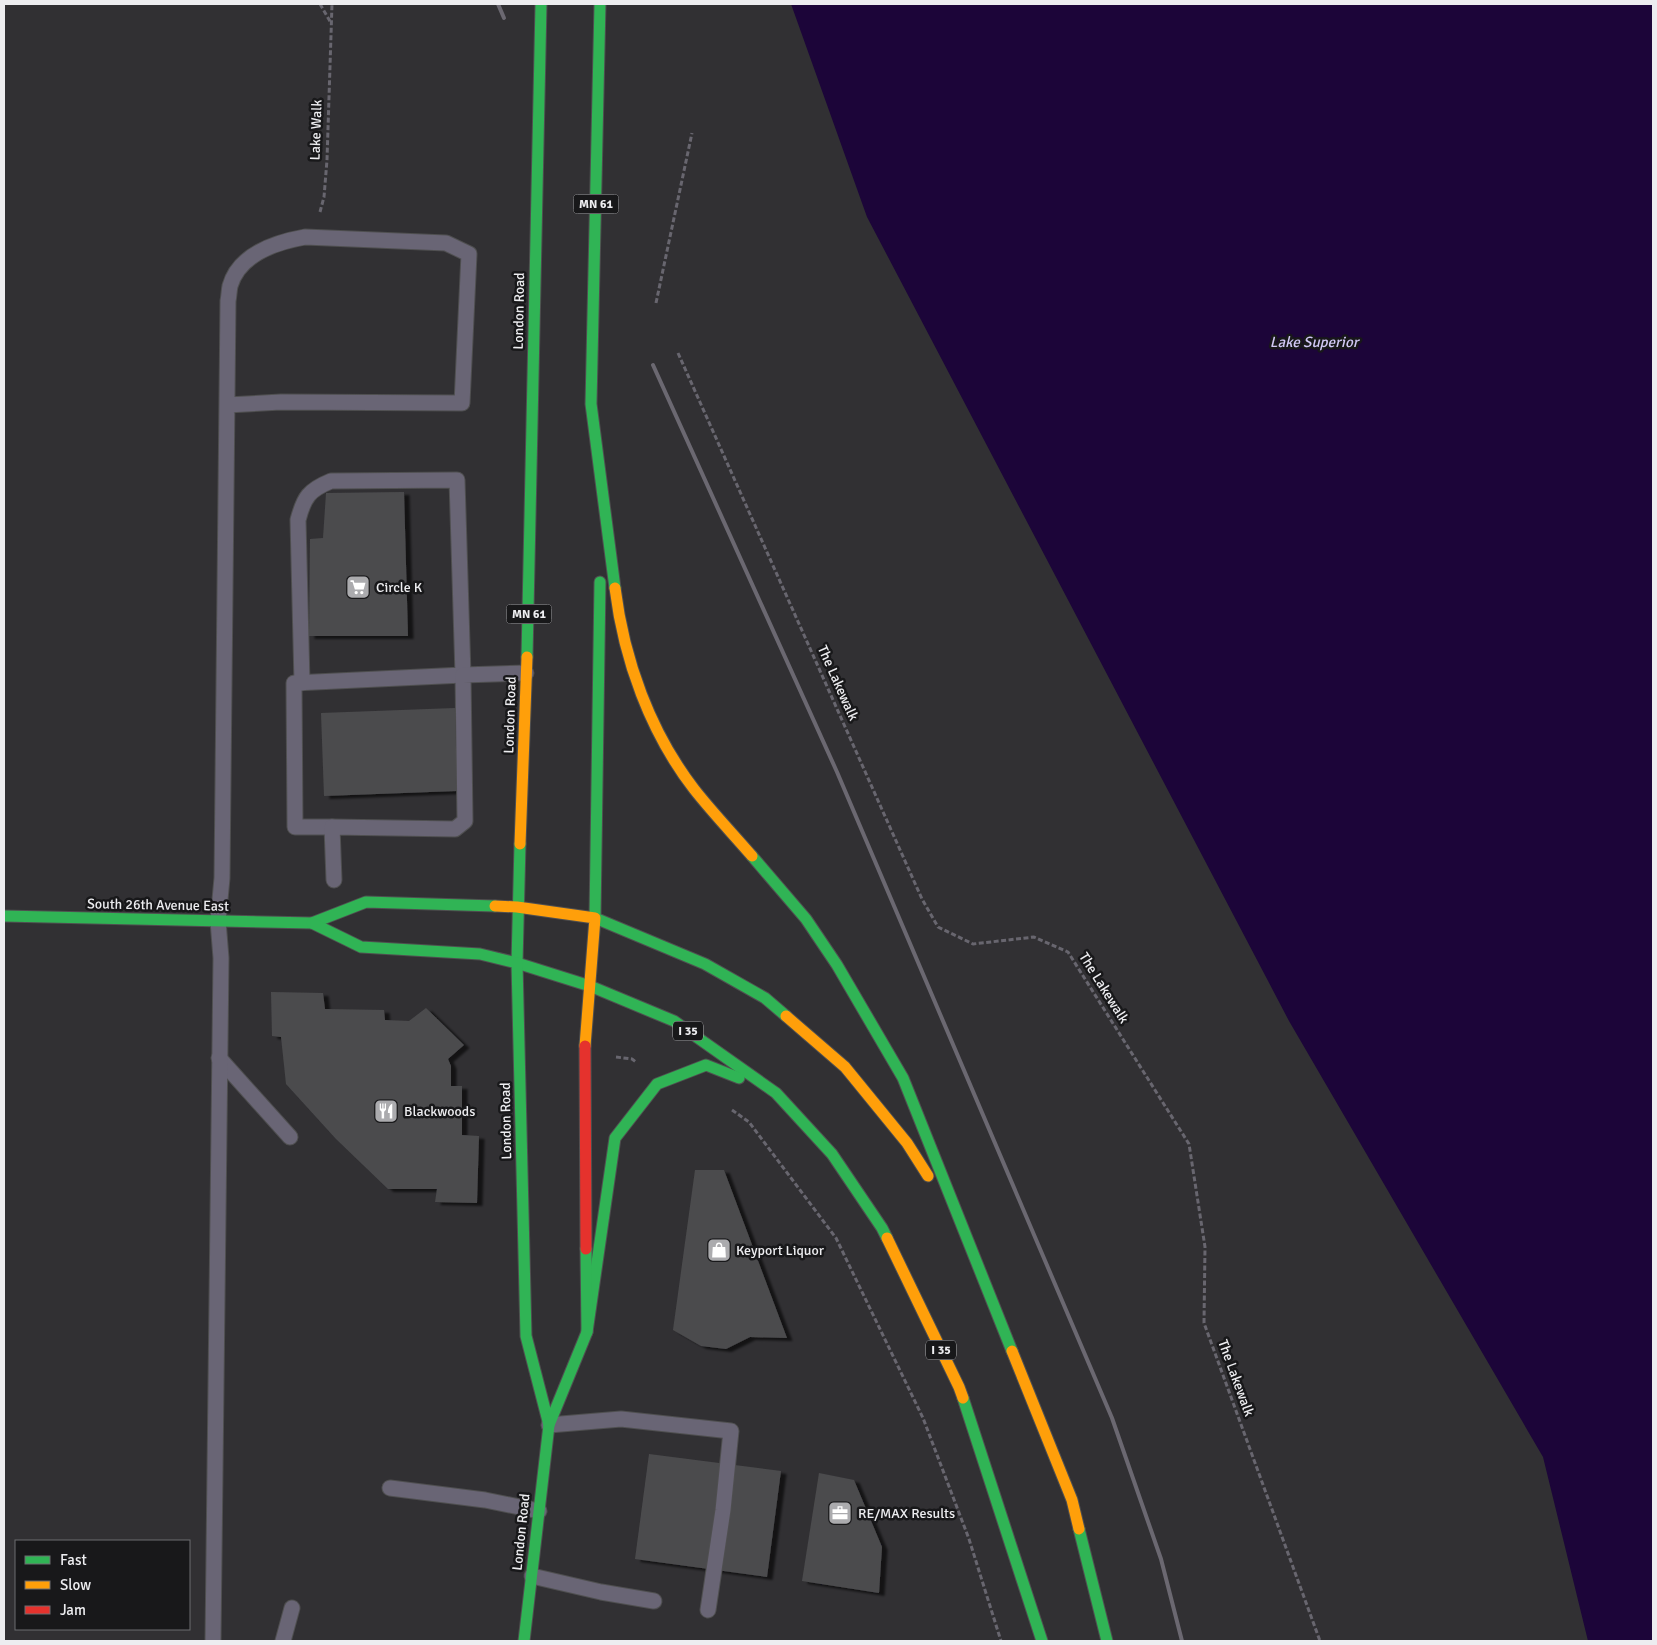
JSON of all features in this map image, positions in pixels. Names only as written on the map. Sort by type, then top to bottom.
[{"type":"main road","name":"London Road","points":[[541,4],[526,674],[517,908],[526,1336],[549,1425]]},
{"type":"main road","name":"MN 61","points":[[591,404],[600,4]]},
{"type":"main road","name":"London Road","points":[[524,1641],[549,1425],[586,1332],[584,1052],[595,918],[600,564],[591,404]]},
{"type":"main road","points":[[591,404],[618,615],[633,674],[652,719],[674,760],[694,789],[806,919],[902,1078],[1072,1500],[1107,1641]]},
{"type":"main road","name":"South 26th Avenue East","points":[[4,916],[312,922],[366,902],[517,908],[595,918],[705,964],[766,998],[845,1067],[907,1143],[961,1226]]},
{"type":"main road","name":"South 26th Avenue East","points":[[312,922],[361,947],[480,954],[518,963],[590,986]]},
{"type":"main road","name":"I 35","points":[[590,986],[674,1021],[776,1093],[832,1154],[882,1228],[959,1387],[1042,1641]]},
{"type":"main road","points":[[586,1332],[615,1138],[657,1084],[706,1065],[776,1093]]},
{"type":"lane","points":[[213,1641],[221,958],[218,921],[222,878],[228,302],[230,286],[238,270],[250,258],[287,240],[313,237],[446,243],[470,254],[462,403],[281,402],[227,405]]},
{"type":"lane","points":[[302,683],[298,520],[302,504],[310,493],[319,486],[338,480],[457,480],[463,675],[465,822],[455,829],[295,827],[294,683],[302,683],[463,675],[526,674]]},
{"type":"lane","points":[[332,827],[334,880]]},
{"type":"lane","points":[[219,1058],[290,1138]]},
{"type":"lane","points":[[549,1425],[621,1419],[732,1432],[723,1510],[708,1610]]},
{"type":"lane","points":[[390,1488],[484,1500],[539,1511]]},
{"type":"lane","points":[[532,1576],[601,1592],[654,1601]]},
{"type":"lane","points":[[283,1641],[292,1608]]},
{"type":"path","points":[[320,4],[331,23]]},
{"type":"path","points":[[331,23],[332,4]]},
{"type":"path","name":"Lake Walk","points":[[313,237],[324,197],[331,23]]},
{"type":"path","points":[[656,303],[664,256],[692,133]]},
{"type":"path","name":"The Lakewalk","points":[[678,353],[922,899],[938,927],[973,944],[1034,937],[1068,952],[1189,1144],[1205,1247],[1204,1323],[1320,1641]]},
{"type":"path","points":[[613,1056],[632,1059],[638,1065]]},
{"type":"path","points":[[729,1107],[749,1122],[836,1238],[922,1418],[969,1538],[1001,1641]]},
{"type":"water","name":"Lake Superior","points":[[791,4],[1653,4],[1653,1641],[1588,1641],[1543,1457],[1289,1021],[867,217]]},
{"type":"building","name":"Circle K","points":[[404,492],[408,636],[309,636],[310,539],[323,538],[326,493]]},
{"type":"building","points":[[455,708],[457,791],[324,796],[321,713]]},
{"type":"building","name":"Blackwoods","points":[[271,992],[323,993],[325,1009],[384,1010],[385,1020],[409,1021],[426,1008],[464,1045],[448,1059],[451,1066],[451,1086],[462,1086],[462,1135],[479,1136],[477,1203],[435,1202],[437,1189],[388,1189],[336,1139],[286,1084],[281,1037],[272,1036]]},
{"type":"building","name":"Keyport Liquor","points":[[695,1170],[724,1170],[787,1338],[750,1337],[726,1349],[701,1346],[673,1330]]},
{"type":"building","points":[[649,1454],[781,1471],[767,1577],[635,1559]]},
{"type":"building","name":"RE/MAX Results","points":[[819,1473],[854,1480],[882,1547],[879,1593],[802,1581]]},
{"type":"railway","points":[[498,4],[504,18]]},
{"type":"railway","points":[[653,365],[837,772],[1112,1418],[1161,1559],[1182,1641]]},
{"type":"traffic: fast","points":[[527,657],[541,4]]},
{"type":"traffic: fast","points":[[600,4],[591,404],[615,588]]},
{"type":"traffic: fast","points":[[600,582],[595,918],[705,964],[765,998],[786,1016]]},
{"type":"traffic: fast","points":[[520,844],[517,963],[590,986],[674,1021],[776,1093],[832,1154],[887,1238]]},
{"type":"traffic: fast","points":[[752,856],[806,919],[837,965],[903,1078],[1012,1351]]},
{"type":"traffic: fast","points":[[4,916],[312,923],[366,902],[495,906]]},
{"type":"traffic: fast","points":[[312,923],[361,947],[480,954],[517,963],[526,1336],[549,1425]]},
{"type":"traffic: fast","points":[[587,1332],[615,1138],[657,1084],[706,1065],[739,1078]]},
{"type":"traffic: fast","points":[[524,1641],[549,1425],[587,1332],[586,1249]]},
{"type":"traffic: fast","points":[[963,1398],[1042,1641]]},
{"type":"traffic: fast","points":[[1079,1529],[1107,1641]]},
{"type":"traffic: slow","points":[[615,588],[619,615],[632,668],[641,694],[664,744],[694,789],[752,856]]},
{"type":"traffic: slow","points":[[520,844],[527,657]]},
{"type":"traffic: slow","points":[[495,906],[517,907],[595,918],[585,1046]]},
{"type":"traffic: slow","points":[[786,1016],[845,1067],[907,1143],[928,1176]]},
{"type":"traffic: slow","points":[[887,1238],[963,1398]]},
{"type":"traffic: slow","points":[[1012,1351],[1072,1500],[1079,1529]]},
{"type":"traffic: jam","points":[[585,1046],[586,1249]]},
{"type":"place","name":"Circle K","points":[[358,587]]},
{"type":"place","name":"Blackwoods","points":[[386,1111]]},
{"type":"place","name":"Keyport Liquor","points":[[719,1250]]},
{"type":"place","name":"RE/MAX Results","points":[[840,1513]]}]
